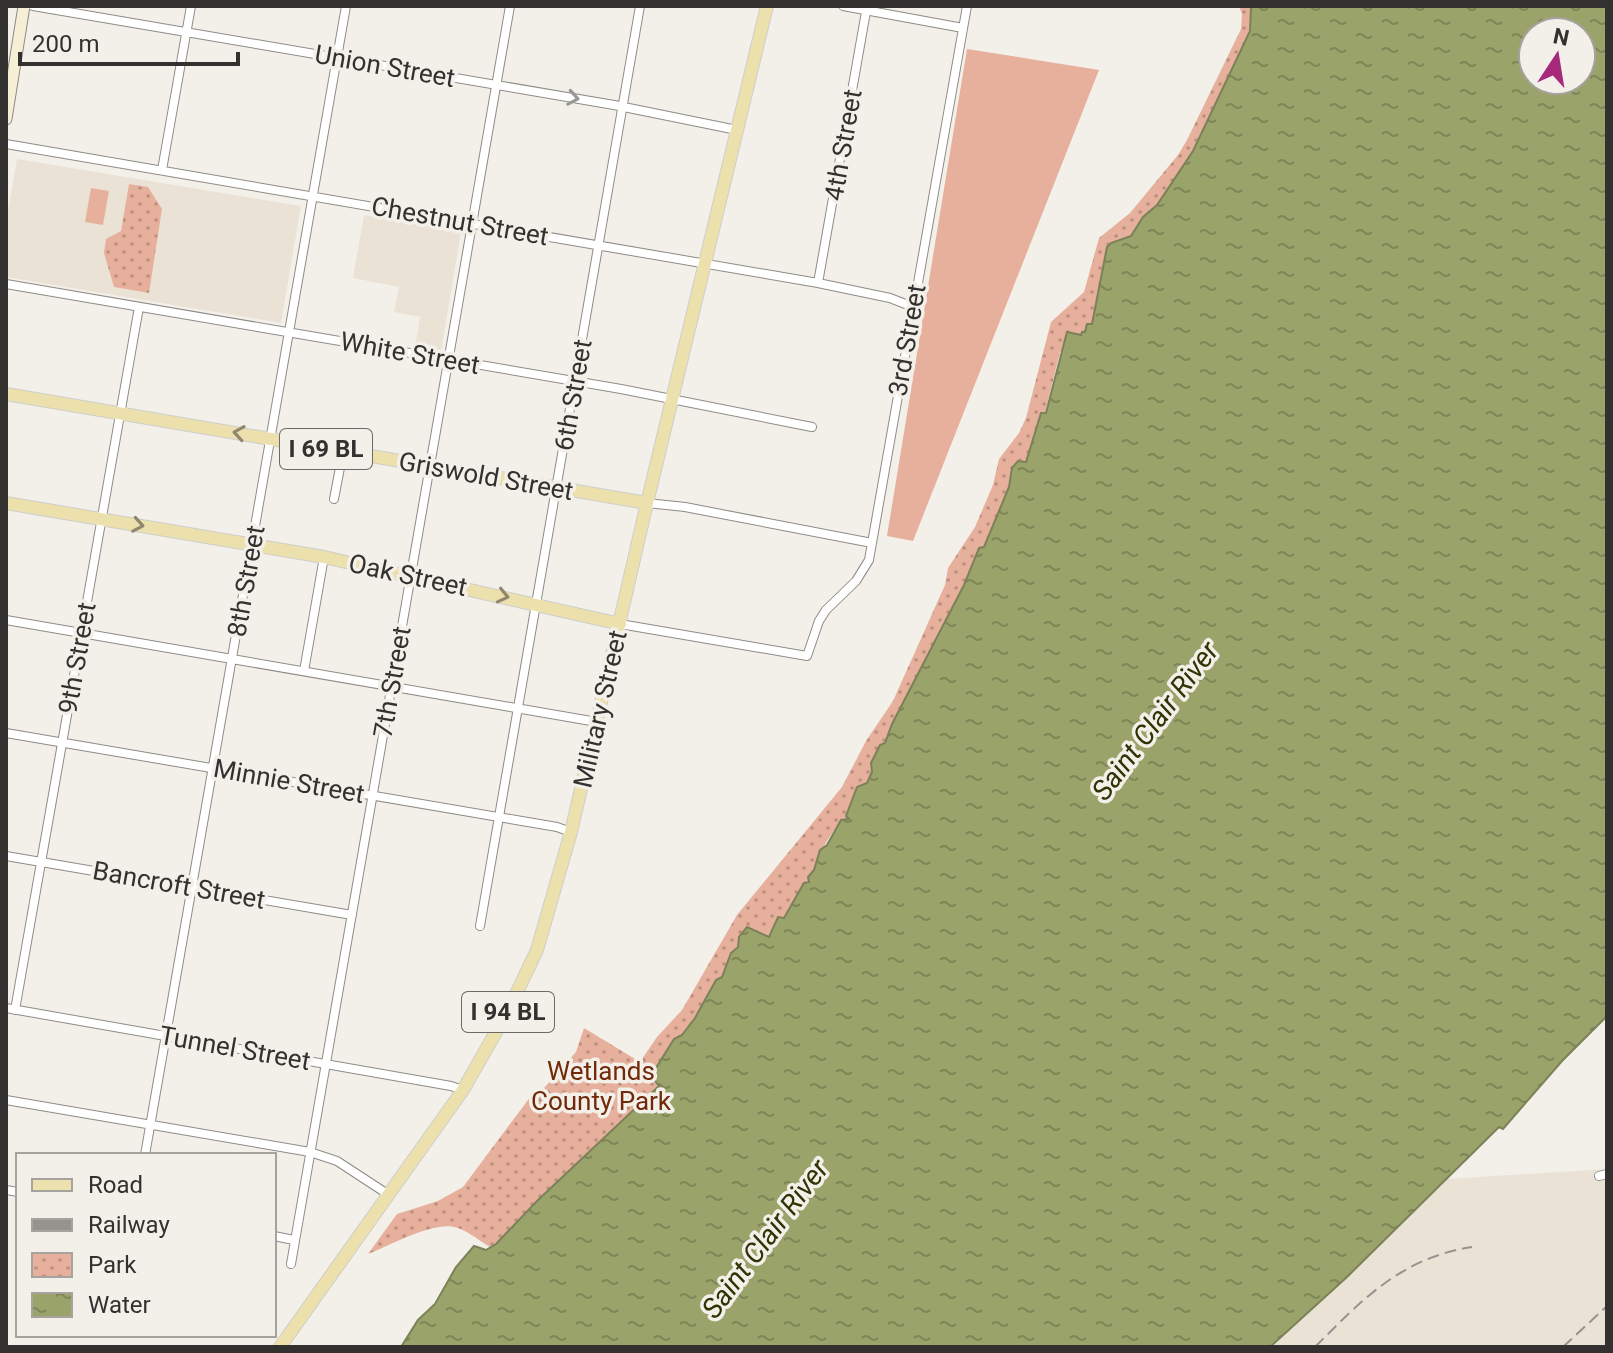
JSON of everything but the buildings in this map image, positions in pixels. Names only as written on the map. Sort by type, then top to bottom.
[{"type":"main road","name":"Military Street","points":[[280,1347],[463,1090],[509,1009],[537,950],[571,832],[767,6]]},
{"type":"main road","name":"Griswold Street","points":[[6,394],[647,503]]},
{"type":"main road","name":"Oak Street","points":[[6,503],[324,557],[620,624]]},
{"type":"street","points":[[6,119],[24,6]]},
{"type":"street","name":"Union Street","points":[[33,6],[623,107],[737,130]]},
{"type":"street","points":[[162,170],[191,6]]},
{"type":"street","name":"8th Street","points":[[145,1153],[346,6]]},
{"type":"street","name":"7th Street","points":[[291,1264],[510,6]]},
{"type":"street","name":"6th Street","points":[[480,926],[640,6]]},
{"type":"street","points":[[843,6],[963,28]]},
{"type":"street","name":"3rd Street","points":[[807,656],[819,621],[864,570],[872,543],[967,6]]},
{"type":"street","name":"4th Street","points":[[818,283],[867,8]]},
{"type":"street","name":"Chestnut Street","points":[[6,144],[818,283],[890,298],[913,307]]},
{"type":"street","name":"White Street","points":[[6,284],[672,399],[812,427]]},
{"type":"street","name":"9th Street","points":[[10,1009],[42,862],[139,307]]},
{"type":"street","points":[[334,499],[343,452]]},
{"type":"street","name":"Griswold Street","points":[[647,503],[685,507],[872,543]]},
{"type":"street","points":[[304,671],[324,557]]},
{"type":"street","points":[[6,620],[597,722]]},
{"type":"street","name":"Oak Street","points":[[620,624],[807,656]]},
{"type":"street","name":"Minnie Street","points":[[6,733],[557,827],[571,832]]},
{"type":"street","name":"Bancroft Street","points":[[6,856],[352,915]]},
{"type":"street","name":"Tunnel Street","points":[[10,1009],[463,1090]]},
{"type":"street","points":[[6,1100],[310,1152],[337,1161],[389,1195]]},
{"type":"street","points":[[276,1236],[294,1240]]},
{"type":"shaded area","points":[[17,159],[301,206],[281,323],[6,277],[6,222]]},
{"type":"shaded area","points":[[364,215],[461,232],[441,351],[415,347],[420,317],[394,312],[399,287],[353,278]]},
{"type":"shaded area","points":[[1607,1169],[1607,1347],[1270,1347],[1447,1179]]},
{"type":"green space","name":"Wetlands County Park","points":[[1239,6],[1251,6],[1250,30],[1193,151],[1157,205],[1131,236],[1111,243],[1092,325],[1060,352],[1045,413],[1041,413],[1026,462],[1012,468],[1009,487],[984,547],[979,549],[885,743],[880,745],[871,763],[872,772],[849,819],[841,820],[829,838],[814,871],[810,873],[810,879],[787,913],[783,918],[777,918],[768,937],[747,928],[722,977],[716,980],[695,1018],[682,1035],[674,1039],[651,1075],[659,1086],[496,1244],[490,1247],[449,1226],[425,1230],[368,1254],[397,1214],[438,1201],[463,1187],[531,1096],[536,1097],[576,1052],[584,1028],[640,1062],[657,1037],[682,1010],[737,915],[842,787],[866,741],[893,701],[945,585],[948,568],[975,527],[993,485],[999,459],[1019,433],[1026,418],[1051,322],[1084,292],[1099,238],[1130,213],[1187,140],[1241,29]]},
{"type":"green space","points":[[967,49],[1099,70],[913,541],[887,536]]},
{"type":"green space","points":[[129,184],[148,187],[162,209],[149,293],[114,287],[104,253],[106,239],[121,231]]},
{"type":"green space","points":[[91,188],[109,191],[103,225],[85,222]]},
{"type":"water","name":"Saint Clair River","points":[[1251,6],[1607,6],[1607,1016],[1562,1061],[1503,1129],[1499,1127],[1347,1277],[1270,1347],[401,1347],[474,1246],[486,1250],[496,1244],[659,1086],[651,1076],[674,1039],[682,1035],[695,1018],[716,980],[722,977],[731,953],[738,947],[739,937],[747,927],[769,937],[778,917],[784,918],[804,883],[809,882],[808,877],[814,870],[820,850],[827,845],[841,820],[849,819],[846,816],[857,787],[867,783],[872,772],[871,763],[880,745],[885,743],[964,585],[979,548],[984,547],[1009,487],[1012,468],[1018,461],[1026,462],[1041,413],[1046,413],[1067,332],[1081,335],[1087,324],[1092,324],[1107,247],[1131,236],[1143,217],[1157,205],[1193,151],[1250,31]]},
{"type":"railway","points":[[1315,1347],[1385,1283],[1424,1261],[1472,1247]]},
{"type":"railway","points":[[1563,1347],[1607,1306]]}]
